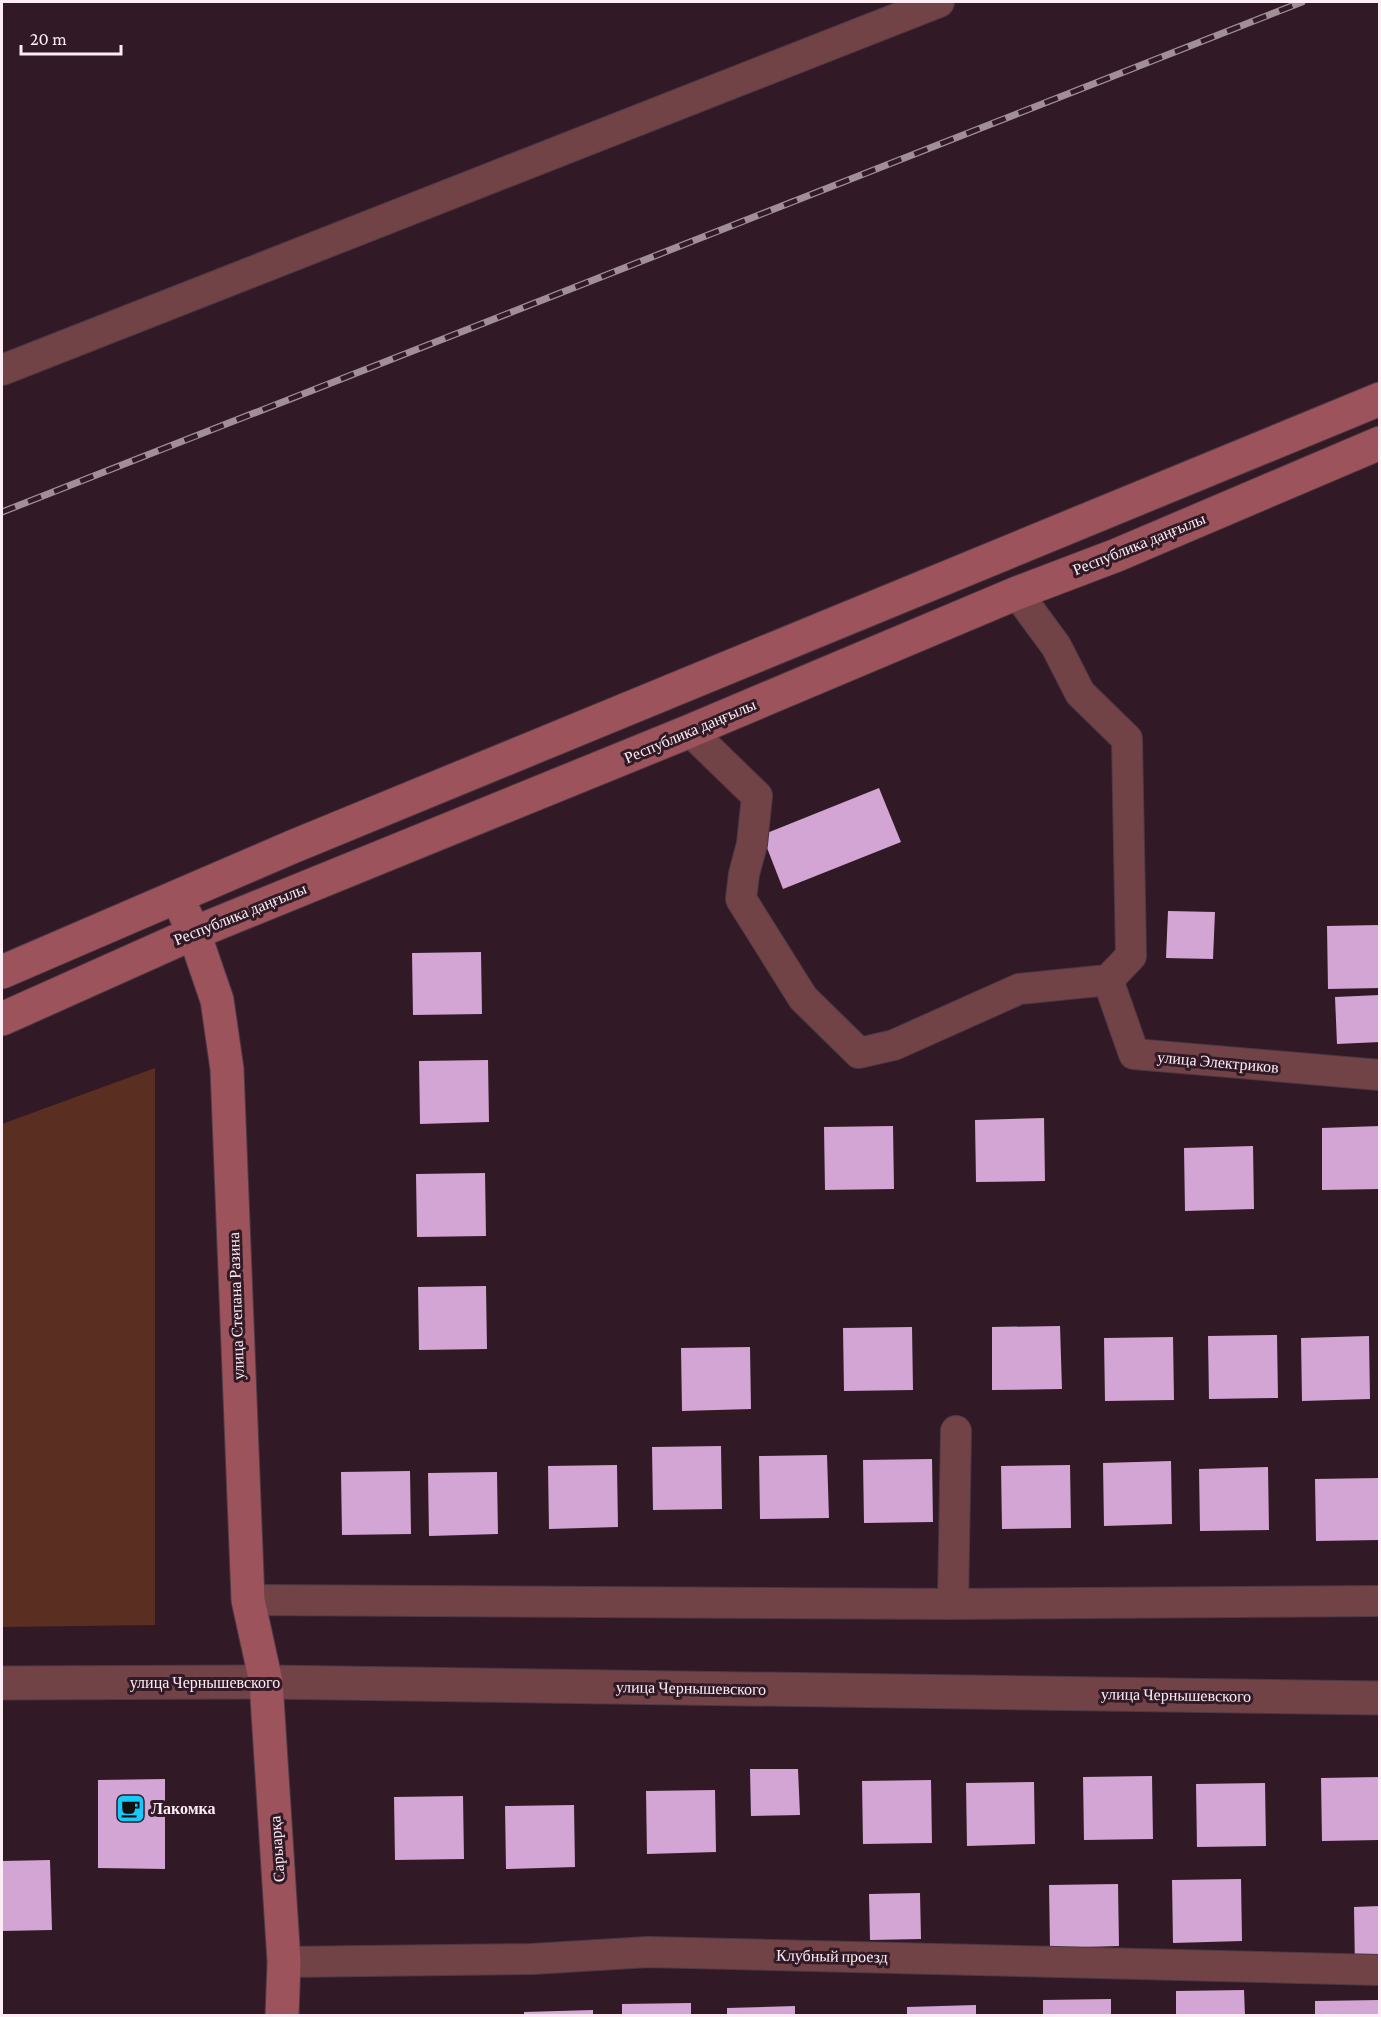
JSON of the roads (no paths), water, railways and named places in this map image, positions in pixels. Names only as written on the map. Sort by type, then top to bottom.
[{"type":"main road","points":[[2,972],[176,897],[1380,399]]},
{"type":"main road","name":"Республика даңғылы","points":[[2,1019],[194,933],[690,731],[1017,593],[1118,555],[1380,443]]},
{"type":"main road","name":"улица Степана Разина","points":[[176,897],[194,933],[217,1000],[227,1069],[248,1600],[266,1682]]},
{"type":"main road","name":"Сарыарқа","points":[[266,1682],[284,1962],[282,2016]]},
{"type":"street","points":[[2,370],[939,2]]},
{"type":"street","points":[[690,731],[757,796],[752,844],[744,874],[741,900],[803,998],[859,1053],[894,1045],[1019,989],[1108,980],[1131,956],[1127,739],[1080,693],[1056,645],[1017,593]]},
{"type":"street","name":"улица Электриков","points":[[1108,980],[1134,1054],[1380,1075]]},
{"type":"street","points":[[953,1604],[956,1431]]},
{"type":"street","points":[[248,1600],[953,1604],[1380,1601]]},
{"type":"street","name":"улица Чернышевского","points":[[2,1683],[266,1682],[1380,1698]]},
{"type":"street","name":"Клубный проезд","points":[[284,1962],[532,1959],[648,1952],[1380,1970]]},
{"type":"railway","points":[[2,512],[1302,2]]},
{"type":"place","name":"Лакомка","points":[[130,1808]]}]
